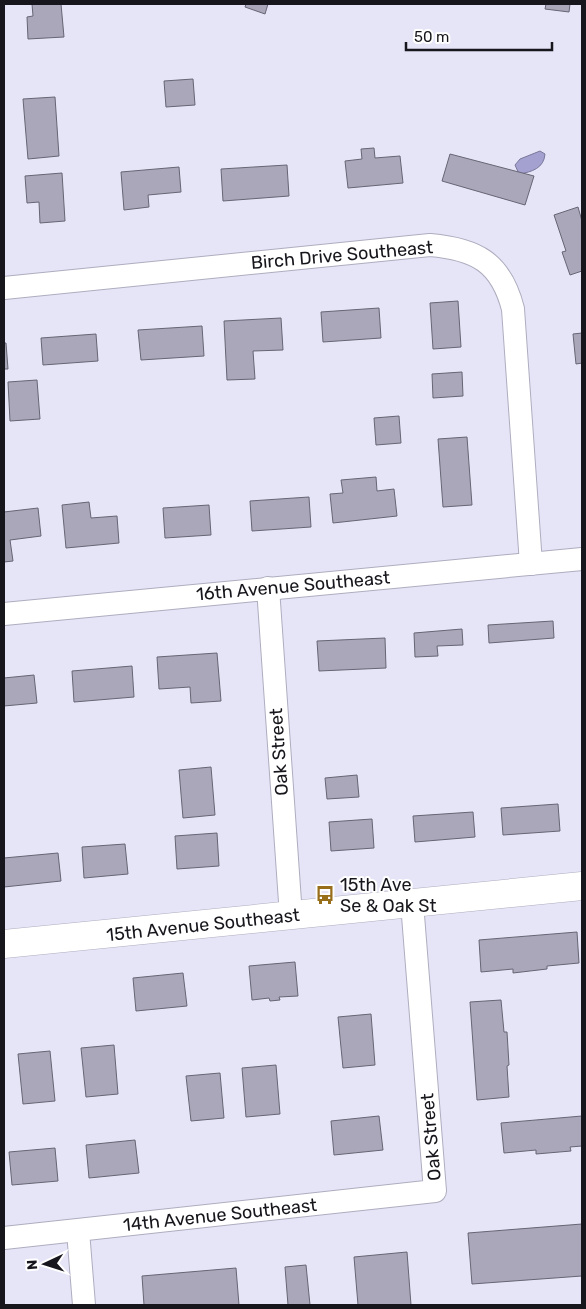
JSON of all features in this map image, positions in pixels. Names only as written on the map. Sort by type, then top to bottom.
[{"type":"street","name":"Birch Drive Southeast","points":[[4,288],[430,245],[450,247],[470,253],[487,262],[498,274],[508,290],[513,309],[532,564]]},
{"type":"street","name":"16th Avenue Southeast","points":[[4,614],[582,559]]},
{"type":"street","name":"Oak Street","points":[[268,588],[291,916]]},
{"type":"street","name":"15th Avenue Southeast","points":[[4,944],[582,886]]},
{"type":"street","name":"Oak Street","points":[[412,903],[435,1192]]},
{"type":"street","name":"14th Avenue Southeast","points":[[4,1238],[435,1192]]},
{"type":"street","points":[[78,1231],[84,1305]]},
{"type":"shaded area","points":[[540,151],[545,154],[540,166],[519,174],[515,165],[520,159]]},
{"type":"building","points":[[32,4],[61,4],[64,37],[28,39],[27,17],[33,16]]},
{"type":"building","points":[[246,4],[268,4],[265,14],[245,7]]},
{"type":"building","points":[[546,4],[570,4],[569,12],[545,9]]},
{"type":"building","points":[[193,79],[195,105],[166,107],[164,81]]},
{"type":"building","points":[[55,97],[59,156],[28,159],[23,99]]},
{"type":"building","points":[[374,148],[375,158],[400,156],[403,183],[348,188],[345,161],[362,159],[361,149]]},
{"type":"building","points":[[450,154],[534,176],[525,205],[442,181]]},
{"type":"building","points":[[287,165],[289,196],[223,201],[221,169]]},
{"type":"building","points":[[179,167],[181,192],[148,195],[149,207],[124,210],[121,172]]},
{"type":"building","points":[[62,173],[65,221],[40,223],[39,202],[27,203],[25,176]]},
{"type":"building","points":[[578,207],[582,221],[582,271],[570,275],[562,252],[566,251],[554,215]]},
{"type":"building","points":[[458,301],[461,347],[433,349],[430,303]]},
{"type":"building","points":[[379,308],[381,338],[323,342],[321,312]]},
{"type":"building","points":[[281,318],[283,350],[253,351],[255,379],[227,380],[224,321]]},
{"type":"building","points":[[202,326],[204,356],[141,360],[138,330]]},
{"type":"building","points":[[582,333],[582,363],[576,364],[573,334]]},
{"type":"building","points":[[96,334],[98,361],[43,365],[41,338]]},
{"type":"building","points":[[4,343],[6,343],[8,369],[4,369]]},
{"type":"building","points":[[462,372],[463,396],[433,398],[432,374]]},
{"type":"building","points":[[37,380],[40,419],[10,421],[8,382]]},
{"type":"building","points":[[399,416],[401,443],[376,445],[374,418]]},
{"type":"building","points":[[467,437],[472,505],[443,507],[438,439]]},
{"type":"building","points":[[376,477],[377,491],[394,489],[397,516],[333,523],[330,494],[343,493],[341,480]]},
{"type":"building","points":[[309,497],[311,527],[252,531],[250,501]]},
{"type":"building","points":[[89,502],[91,518],[117,516],[119,543],[66,548],[62,505]]},
{"type":"building","points":[[209,505],[211,535],[165,538],[163,508]]},
{"type":"building","points":[[38,508],[41,536],[10,540],[13,561],[4,562],[4,512]]},
{"type":"building","points":[[553,621],[554,638],[489,643],[488,625]]},
{"type":"building","points":[[462,629],[463,645],[437,646],[438,656],[415,657],[414,633]]},
{"type":"building","points":[[385,638],[386,668],[319,671],[317,641]]},
{"type":"building","points":[[217,653],[221,701],[191,703],[190,687],[159,689],[157,657]]},
{"type":"building","points":[[132,666],[134,697],[74,702],[72,671]]},
{"type":"building","points":[[34,675],[37,703],[4,706],[4,678]]},
{"type":"building","points":[[211,767],[215,815],[183,818],[179,770]]},
{"type":"building","points":[[357,775],[359,797],[327,799],[325,778]]},
{"type":"building","points":[[558,804],[560,831],[503,835],[501,808]]},
{"type":"building","points":[[473,812],[475,837],[415,842],[413,816]]},
{"type":"building","points":[[372,819],[374,848],[331,851],[329,822]]},
{"type":"building","points":[[217,833],[219,866],[177,869],[175,836]]},
{"type":"building","points":[[125,844],[128,874],[84,878],[82,847]]},
{"type":"building","points":[[58,853],[61,881],[4,887],[4,858]]},
{"type":"building","points":[[577,932],[579,963],[547,966],[547,969],[513,973],[513,969],[481,972],[479,940]]},
{"type":"building","points":[[295,962],[298,996],[279,997],[280,1000],[270,1001],[269,998],[252,1000],[249,966]]},
{"type":"building","points":[[183,973],[187,1006],[136,1011],[133,978]]},
{"type":"building","points":[[501,1000],[504,1032],[507,1032],[509,1097],[477,1100],[470,1002]]},
{"type":"building","points":[[371,1014],[375,1065],[343,1068],[338,1017]]},
{"type":"building","points":[[114,1045],[118,1094],[86,1097],[81,1048]]},
{"type":"building","points":[[50,1051],[55,1101],[23,1104],[18,1054]]},
{"type":"building","points":[[276,1065],[280,1114],[246,1117],[242,1068]]},
{"type":"building","points":[[220,1073],[224,1118],[191,1121],[186,1076]]},
{"type":"building","points":[[379,1116],[383,1150],[334,1155],[331,1121]]},
{"type":"building","points":[[582,1116],[582,1146],[570,1147],[571,1151],[536,1154],[536,1150],[504,1153],[501,1123]]},
{"type":"building","points":[[135,1140],[139,1173],[89,1178],[86,1145]]},
{"type":"building","points":[[55,1148],[58,1181],[12,1185],[9,1152]]},
{"type":"building","points":[[582,1224],[582,1276],[472,1284],[468,1233]]},
{"type":"building","points":[[407,1252],[411,1305],[358,1305],[354,1257]]},
{"type":"building","points":[[306,1265],[310,1305],[288,1305],[285,1267]]},
{"type":"building","points":[[236,1268],[239,1305],[144,1305],[142,1276]]},
{"type":"place","name":"15th Ave Se & Oak St","points":[[325,895]]}]
